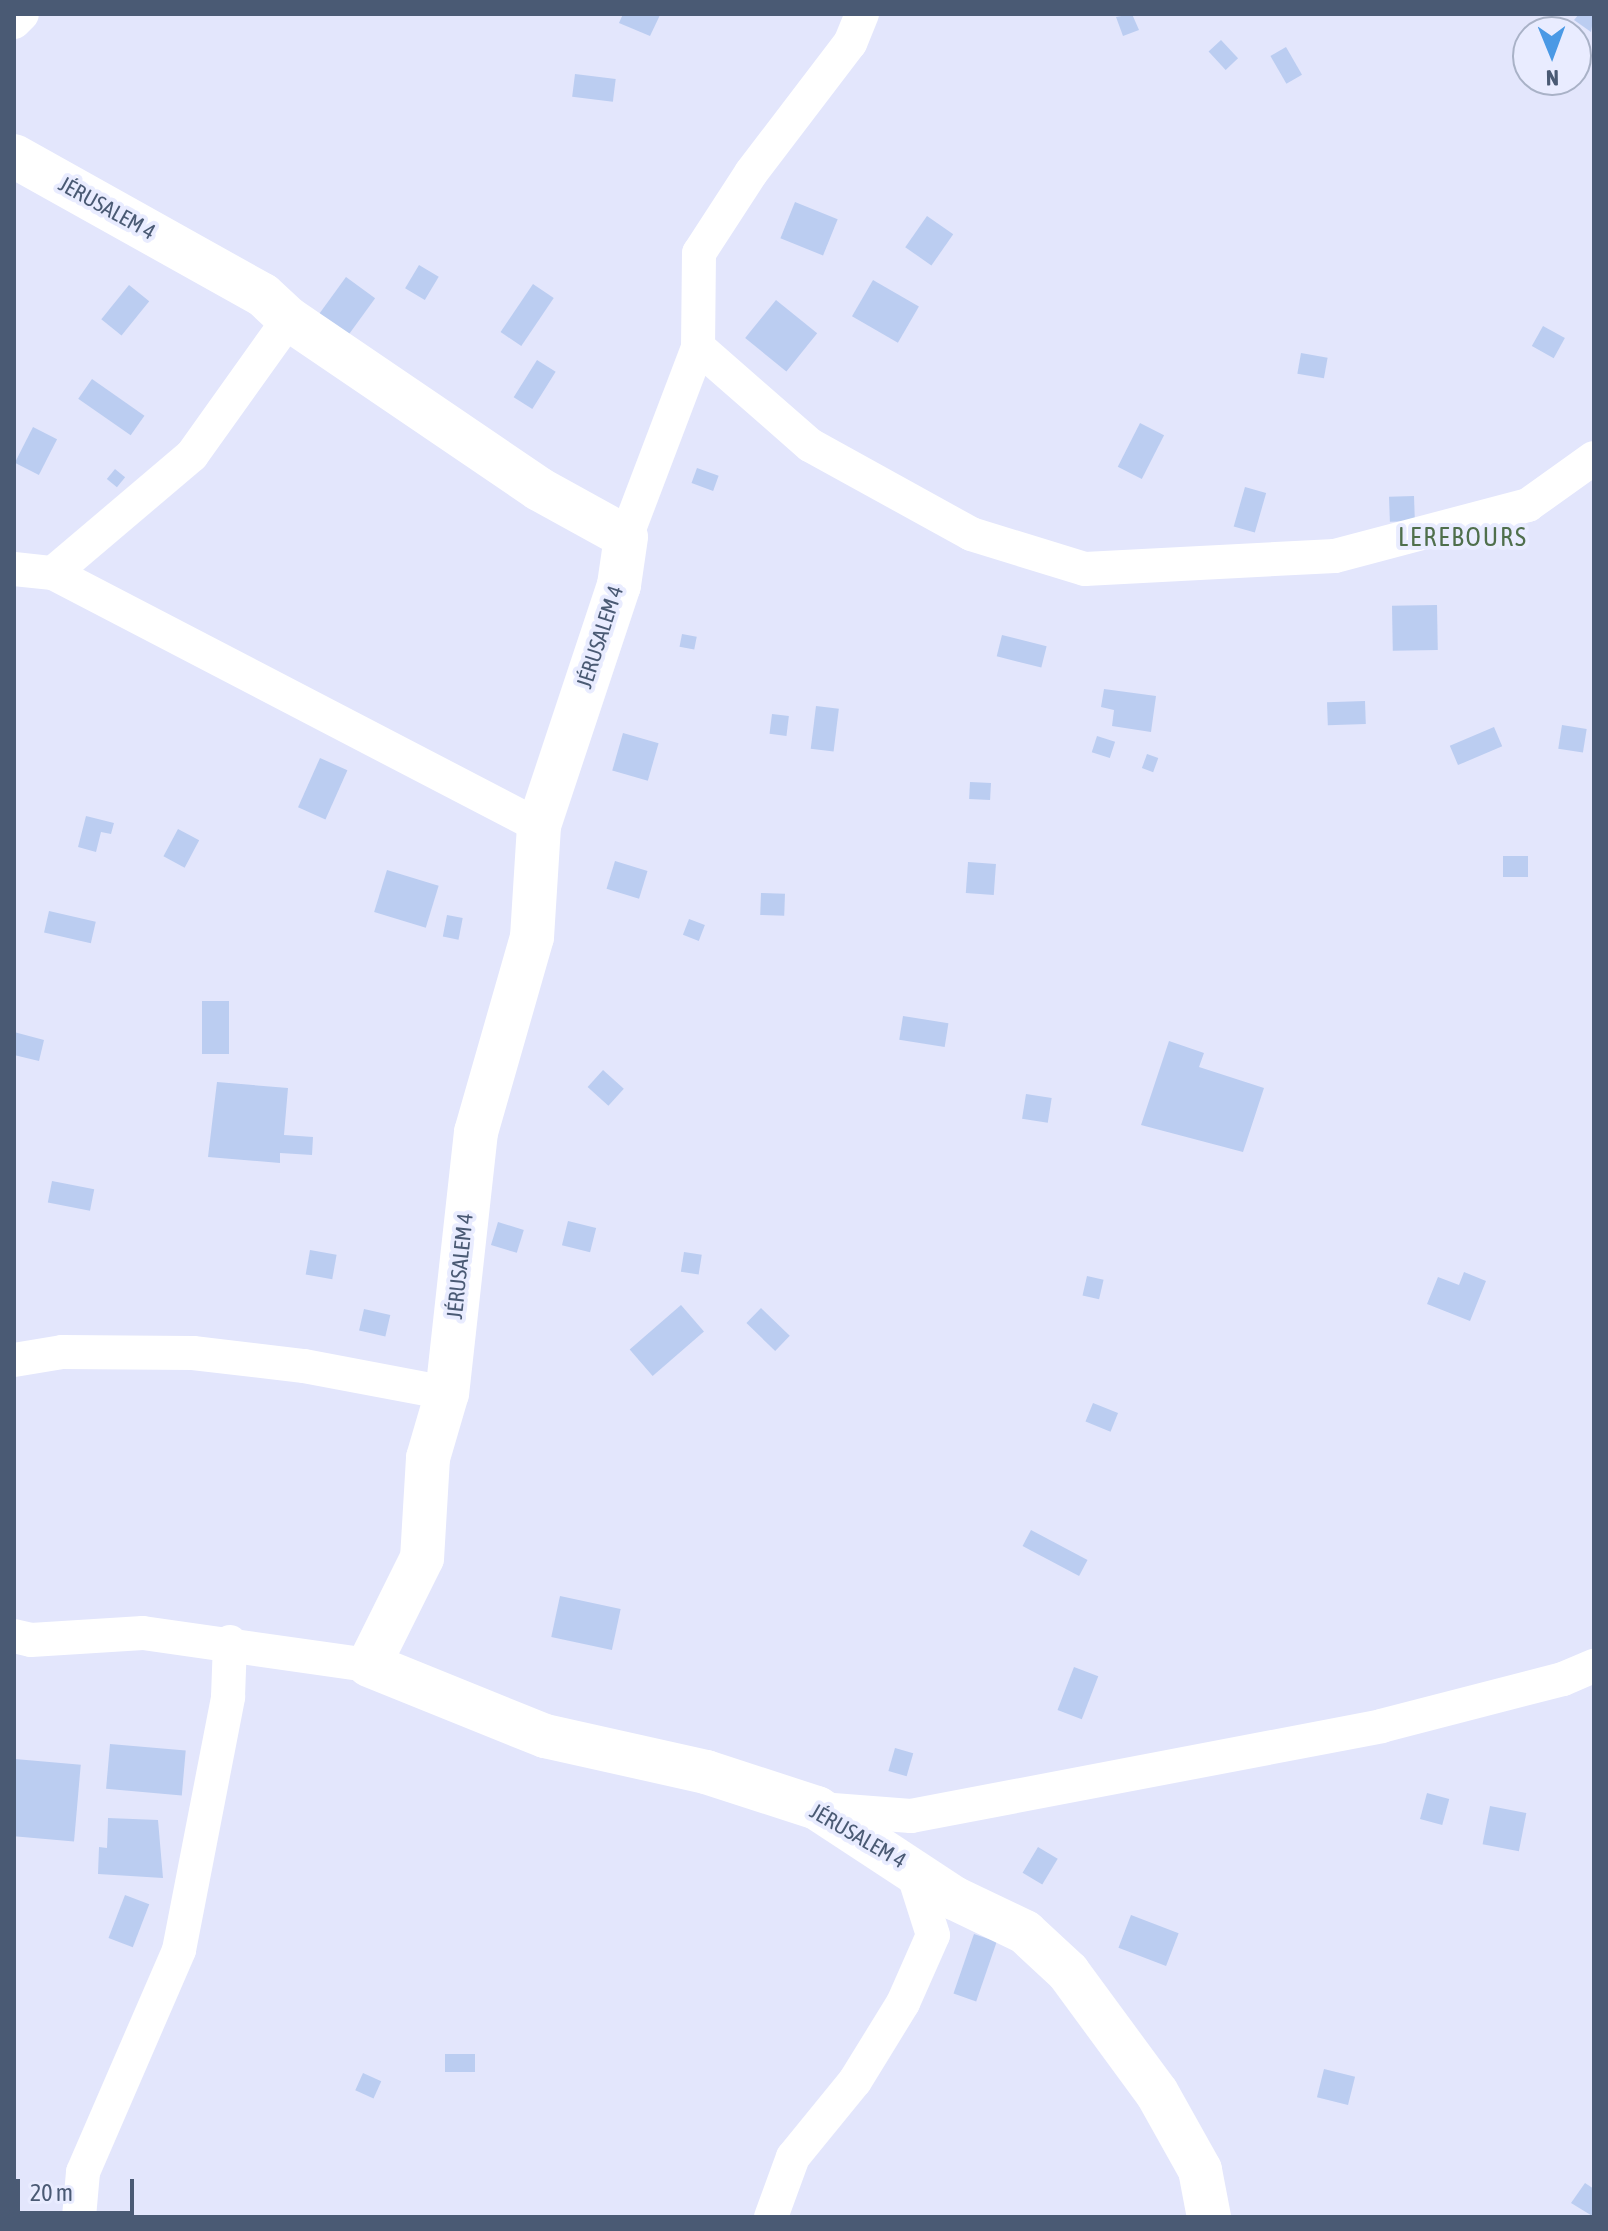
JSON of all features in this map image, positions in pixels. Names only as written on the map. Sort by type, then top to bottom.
[{"type":"street","points":[[14,22],[22,14]]},
{"type":"street","points":[[626,537],[698,347],[699,253],[751,173],[850,43],[862,14]]},
{"type":"street","name":"JÉRUSALEM 4","points":[[14,156],[263,295],[289,319],[539,489],[626,537],[619,585],[539,826],[532,937],[476,1132],[447,1393],[428,1458],[422,1558],[369,1665],[545,1736],[706,1772],[817,1808],[911,1866],[954,1898],[1025,1932],[1068,1972],[1157,2093],[1200,2170],[1209,2217]]},
{"type":"street","points":[[53,573],[192,455],[289,319]]},
{"type":"street","points":[[698,347],[810,445],[971,534],[1085,569],[1335,556],[1528,505],[1594,458]]},
{"type":"street","points":[[14,569],[53,573],[539,826]]},
{"type":"street","points":[[14,1360],[62,1352],[193,1353],[304,1366],[447,1393]]},
{"type":"street","points":[[14,1636],[31,1640],[143,1633],[230,1642],[369,1665]]},
{"type":"street","points":[[79,2217],[83,2172],[179,1950],[228,1697],[230,1642]]},
{"type":"street","points":[[817,1808],[911,1816],[1381,1726],[1563,1679],[1594,1666]]},
{"type":"street","points":[[771,2217],[793,2157],[855,2081],[903,2003],[933,1935],[911,1866]]},
{"type":"building","points":[[623,14],[660,15],[650,36],[619,23]]},
{"type":"building","points":[[1132,14],[1139,30],[1123,36],[1116,17]]},
{"type":"building","points":[[1221,40],[1238,58],[1226,70],[1209,52]]},
{"type":"building","points":[[1286,47],[1302,75],[1286,84],[1270,56]]},
{"type":"building","points":[[575,74],[616,79],[613,102],[572,97]]},
{"type":"building","points":[[795,202],[838,219],[823,255],[780,238]]},
{"type":"building","points":[[927,216],[953,234],[931,265],[905,247]]},
{"type":"building","points":[[419,265],[439,277],[425,300],[405,288]]},
{"type":"building","points":[[346,277],[375,298],[345,339],[316,318]]},
{"type":"building","points":[[873,280],[919,306],[898,343],[852,316]]},
{"type":"building","points":[[533,284],[554,298],[521,346],[501,332]]},
{"type":"building","points":[[129,285],[149,301],[122,336],[101,319]]},
{"type":"building","points":[[776,300],[817,333],[786,371],[745,338]]},
{"type":"building","points":[[1543,326],[1565,338],[1554,358],[1532,346]]},
{"type":"building","points":[[1301,353],[1328,358],[1324,378],[1297,374]]},
{"type":"building","points":[[537,360],[556,372],[532,409],[514,397]]},
{"type":"building","points":[[92,379],[144,416],[131,435],[78,399]]},
{"type":"building","points":[[1140,423],[1164,435],[1142,479],[1118,467]]},
{"type":"building","points":[[33,427],[57,439],[39,475],[15,463]]},
{"type":"building","points":[[697,468],[719,476],[713,491],[692,483]]},
{"type":"building","points":[[115,469],[125,477],[117,487],[107,479]]},
{"type":"building","points":[[1245,487],[1266,493],[1255,532],[1234,526]]},
{"type":"building","points":[[1414,496],[1415,521],[1390,522],[1389,497]]},
{"type":"building","points":[[1437,605],[1438,650],[1393,651],[1392,606]]},
{"type":"building","points":[[682,634],[697,637],[694,650],[680,647]]},
{"type":"building","points":[[1002,635],[1047,646],[1041,667],[997,656]]},
{"type":"building","points":[[1104,689],[1156,696],[1151,732],[1112,726],[1114,710],[1101,707]]},
{"type":"building","points":[[1365,701],[1366,724],[1328,725],[1327,702]]},
{"type":"building","points":[[816,706],[839,709],[834,751],[811,749]]},
{"type":"building","points":[[772,714],[789,716],[786,736],[770,734]]},
{"type":"building","points":[[1562,725],[1587,729],[1583,753],[1558,749]]},
{"type":"building","points":[[1494,727],[1502,746],[1458,765],[1450,746]]},
{"type":"building","points":[[623,733],[659,743],[648,781],[612,770]]},
{"type":"building","points":[[1097,736],[1115,742],[1110,758],[1092,752]]},
{"type":"building","points":[[1147,754],[1158,758],[1153,772],[1142,768]]},
{"type":"building","points":[[320,758],[347,770],[325,820],[298,807]]},
{"type":"building","points":[[970,782],[991,783],[990,800],[969,799]]},
{"type":"building","points":[[86,816],[114,823],[111,834],[101,832],[96,852],[78,847]]},
{"type":"building","points":[[178,829],[199,840],[185,868],[163,856]]},
{"type":"building","points":[[1503,856],[1528,856],[1528,877],[1503,877]]},
{"type":"building","points":[[615,861],[648,871],[639,899],[607,889]]},
{"type":"building","points":[[968,862],[996,864],[994,895],[966,893]]},
{"type":"building","points":[[387,870],[439,886],[426,928],[374,912]]},
{"type":"building","points":[[761,893],[785,894],[784,916],[760,915]]},
{"type":"building","points":[[49,911],[96,922],[91,943],[44,932]]},
{"type":"building","points":[[447,915],[463,918],[459,940],[443,937]]},
{"type":"building","points":[[689,919],[705,925],[699,941],[683,935]]},
{"type":"building","points":[[202,1001],[229,1001],[229,1054],[202,1054]]},
{"type":"building","points":[[903,1016],[948,1023],[945,1047],[899,1040]]},
{"type":"building","points":[[14,1032],[44,1040],[39,1061],[14,1055]]},
{"type":"building","points":[[1169,1041],[1204,1053],[1199,1067],[1264,1088],[1243,1152],[1141,1125]]},
{"type":"building","points":[[603,1070],[624,1089],[608,1106],[588,1087]]},
{"type":"building","points":[[217,1082],[288,1088],[284,1135],[313,1137],[312,1155],[280,1153],[280,1163],[208,1157]]},
{"type":"building","points":[[1026,1094],[1052,1098],[1048,1123],[1022,1119]]},
{"type":"building","points":[[52,1181],[94,1189],[90,1211],[48,1203]]},
{"type":"building","points":[[568,1221],[596,1228],[590,1252],[562,1245]]},
{"type":"building","points":[[498,1222],[524,1230],[517,1253],[491,1245]]},
{"type":"building","points":[[310,1250],[337,1255],[332,1279],[306,1275]]},
{"type":"building","points":[[684,1252],[702,1255],[699,1275],[681,1272]]},
{"type":"building","points":[[1464,1272],[1486,1281],[1470,1321],[1427,1304],[1438,1277],[1459,1285]]},
{"type":"building","points":[[1087,1276],[1104,1280],[1099,1299],[1083,1295]]},
{"type":"building","points":[[681,1305],[704,1331],[653,1376],[630,1350]]},
{"type":"building","points":[[761,1308],[790,1336],[775,1351],[746,1323]]},
{"type":"building","points":[[364,1309],[390,1315],[385,1337],[359,1330]]},
{"type":"building","points":[[1093,1403],[1118,1413],[1111,1432],[1086,1422]]},
{"type":"building","points":[[1031,1530],[1088,1560],[1079,1576],[1023,1546]]},
{"type":"building","points":[[560,1596],[621,1609],[612,1650],[551,1637]]},
{"type":"building","points":[[1074,1667],[1098,1676],[1082,1719],[1058,1710]]},
{"type":"building","points":[[110,1744],[186,1751],[182,1795],[106,1789]]},
{"type":"building","points":[[895,1748],[913,1753],[907,1776],[888,1771]]},
{"type":"building","points":[[15,1759],[81,1765],[74,1841],[14,1836]]},
{"type":"building","points":[[1427,1793],[1449,1799],[1442,1825],[1420,1819]]},
{"type":"building","points":[[1490,1806],[1526,1813],[1519,1851],[1483,1844]]},
{"type":"building","points":[[108,1818],[158,1820],[163,1878],[98,1874],[99,1847],[107,1848]]},
{"type":"building","points":[[1038,1847],[1058,1859],[1042,1885],[1023,1873]]},
{"type":"building","points":[[125,1895],[149,1904],[133,1947],[109,1938]]},
{"type":"building","points":[[1131,1915],[1179,1933],[1166,1966],[1118,1948]]},
{"type":"building","points":[[974,1934],[997,1942],[976,2001],[953,1994]]},
{"type":"building","points":[[445,2054],[475,2054],[475,2072],[445,2072]]},
{"type":"building","points":[[1324,2069],[1355,2077],[1348,2105],[1317,2097]]},
{"type":"building","points":[[363,2073],[381,2081],[374,2098],[355,2090]]},
{"type":"building","points":[[1585,2183],[1594,2189],[1594,2217],[1571,2203]]},
{"type":"district","name":"LEREBOURS","points":[[1463,538]]}]
